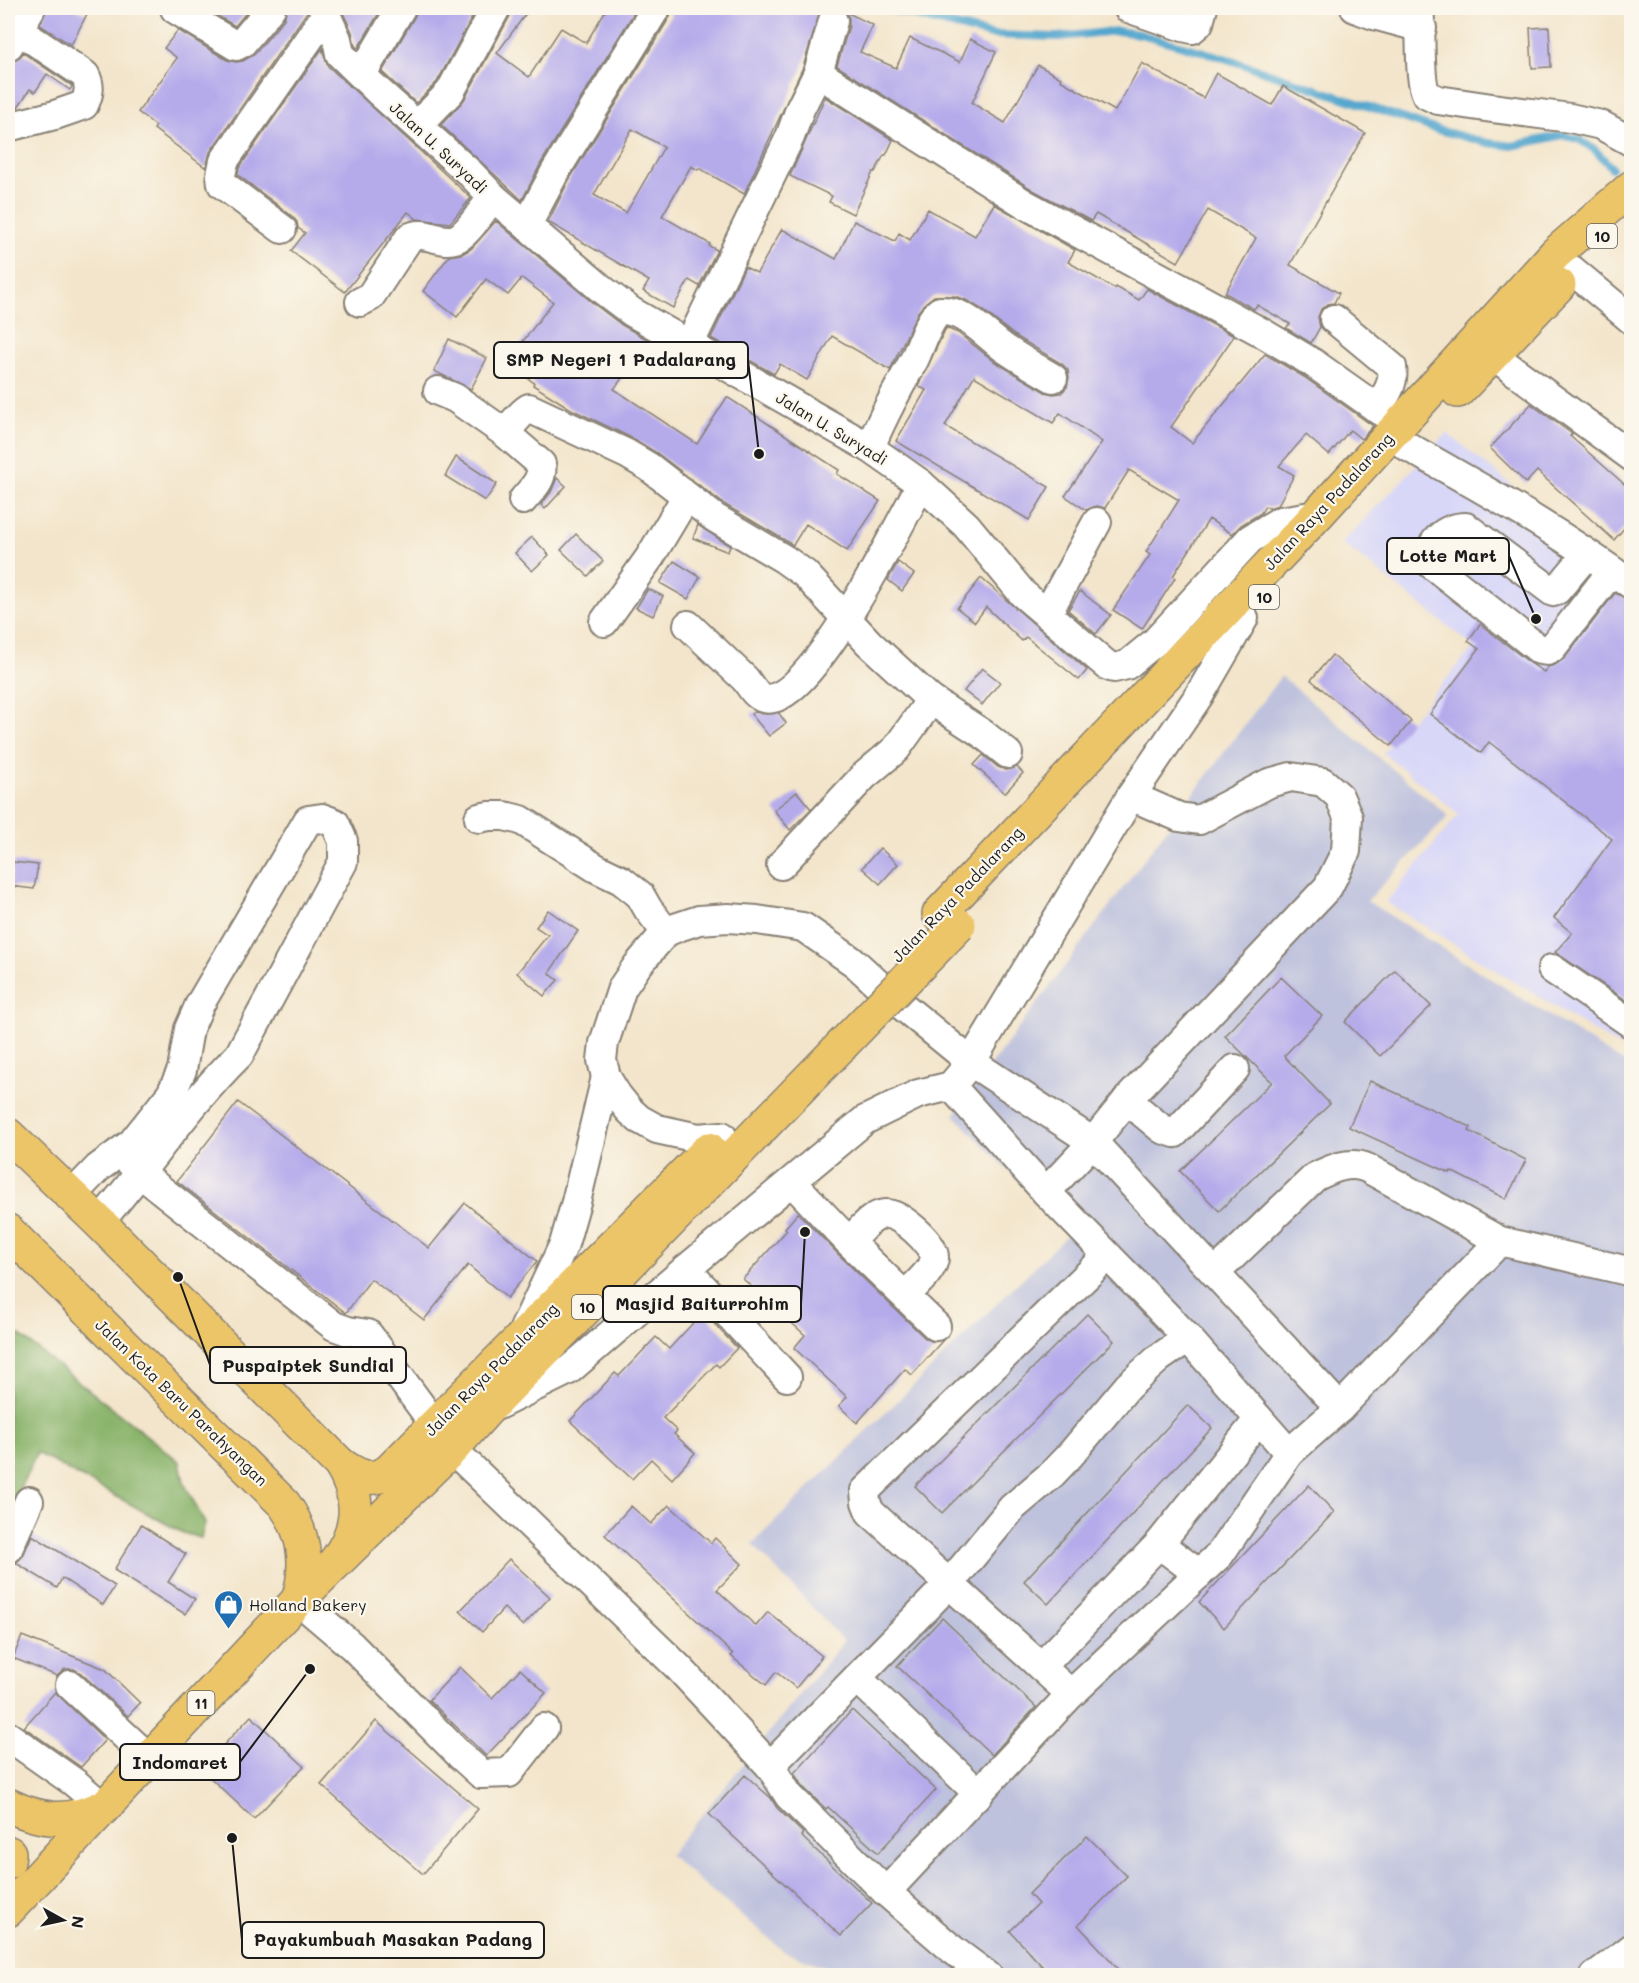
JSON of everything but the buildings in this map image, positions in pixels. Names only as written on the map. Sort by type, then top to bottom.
[{"type":"main road","name":"Jalan Raya Padalarang","points":[[949,919],[1317,515],[1394,426],[1556,253],[1632,187]]},
{"type":"main road","name":"Jalan Raya Padalarang","points":[[340,1464],[365,1478],[379,1477],[486,1411],[836,1036],[1244,618],[1394,426],[1494,356],[1632,200]]},
{"type":"main road","name":"Jalan Raya Padalarang","points":[[8,1910],[330,1567],[443,1437],[518,1342],[722,1136],[836,1036]]},
{"type":"main road","points":[[8,1135],[72,1195],[340,1464]]},
{"type":"main road","name":"Jalan Kota Baru Parahyangan","points":[[8,1231],[284,1503],[296,1525],[304,1554],[304,1575],[298,1600]]},
{"type":"main road","name":"Jalan Raya Padalarang","points":[[330,1567],[350,1536],[356,1512],[353,1488],[340,1464]]},
{"type":"main road","points":[[8,1806],[38,1817],[61,1819],[83,1816],[104,1807]]},
{"type":"street","points":[[175,9],[236,46],[242,43],[271,8]]},
{"type":"street","points":[[362,74],[401,8]]},
{"type":"street","points":[[418,125],[450,92],[496,8]]},
{"type":"street","points":[[527,225],[555,172],[656,8]]},
{"type":"street","points":[[1128,8],[1192,29],[1199,22],[1203,8]]},
{"type":"street","points":[[1355,8],[1374,15],[1420,18],[1422,84],[1427,95],[1438,100],[1570,118],[1601,125],[1632,142]]},
{"type":"street","points":[[282,229],[222,184],[222,168],[224,160],[324,12]]},
{"type":"street","name":"Jalan U. Suryadi","points":[[324,12],[337,39],[340,54],[493,197],[613,298],[632,312],[870,448],[921,484],[966,525],[1023,594],[1102,663],[1114,668],[1127,665],[1155,642],[1250,539],[1280,521],[1317,515]]},
{"type":"street","points":[[689,345],[763,195],[818,73],[833,21]]},
{"type":"street","points":[[8,127],[84,105],[89,94],[89,83],[85,75],[19,28]]},
{"type":"street","points":[[818,73],[1025,204],[1313,363],[1394,426],[1504,500],[1587,554],[1622,578],[1552,648],[1547,651],[1540,650],[1431,563],[1430,555],[1438,538],[1444,532],[1466,527],[1553,591],[1557,591],[1587,554]]},
{"type":"street","points":[[360,302],[370,297],[409,238],[420,234],[447,240],[456,238],[465,232],[493,197]]},
{"type":"street","points":[[1572,270],[1632,320]]},
{"type":"street","points":[[870,448],[883,416],[915,358],[934,316],[940,311],[953,312],[967,319],[1022,360],[1053,378]]},
{"type":"street","points":[[1334,319],[1392,367],[1393,374],[1389,390],[1394,426]]},
{"type":"street","points":[[1494,356],[1632,457]]},
{"type":"street","points":[[438,390],[455,398],[505,432],[541,464],[542,475],[523,500]]},
{"type":"street","points":[[505,432],[518,420],[525,409],[532,408],[649,467],[715,518],[805,574],[847,620],[903,675],[932,700],[983,734],[1008,754]]},
{"type":"street","points":[[688,625],[746,681],[758,696],[776,699],[805,673],[847,620],[921,484]]},
{"type":"street","points":[[604,622],[650,557],[686,497]]},
{"type":"street","points":[[1047,614],[1097,522]]},
{"type":"street","points":[[486,1411],[569,1370],[865,1120],[918,1094],[951,1086],[971,1062],[1131,796],[1200,693],[1244,618]]},
{"type":"street","points":[[781,866],[864,776],[896,748],[932,700]]},
{"type":"street","points":[[1046,1192],[1093,1142],[1127,1100],[1328,887],[1346,851],[1348,817],[1339,796],[1323,782],[1291,777],[1269,783],[1199,820],[1179,817],[1131,796]]},
{"type":"street","points":[[479,818],[504,816],[521,820],[596,868],[621,880],[640,895],[666,932]]},
{"type":"street","points":[[72,1195],[98,1168],[120,1152],[145,1128],[171,1094],[182,1070],[189,1029],[200,1004],[308,820],[322,818],[335,823],[343,841],[343,862],[239,1055],[218,1076],[141,1174],[99,1222]]},
{"type":"street","points":[[722,1136],[699,1138],[657,1129],[629,1110],[606,1077],[602,1060],[604,1042],[622,988],[666,932],[699,920],[757,920],[803,927],[855,963],[894,999],[971,1062],[1093,1142],[1340,1408]]},
{"type":"street","points":[[1552,969],[1632,1024]]},
{"type":"street","points":[[1127,1100],[1162,1129],[1175,1133],[1235,1069]]},
{"type":"street","points":[[518,1342],[564,1244],[606,1077]]},
{"type":"street","points":[[951,1086],[1046,1192],[1188,1338],[1289,1453]]},
{"type":"street","points":[[120,1152],[141,1174],[334,1326],[368,1334],[443,1437],[679,1668],[770,1766],[789,1796],[886,1892],[953,1950],[988,1976]]},
{"type":"street","points":[[1216,1272],[1315,1177],[1334,1168],[1352,1165],[1367,1168],[1500,1241],[1632,1272]]},
{"type":"street","points":[[792,1182],[849,1242],[936,1326]]},
{"type":"street","points":[[849,1242],[873,1218],[884,1214],[899,1217],[930,1244],[934,1257],[931,1268],[906,1295]]},
{"type":"street","points":[[886,1892],[1071,1694],[1220,1554],[1289,1453],[1340,1408],[1500,1241]]},
{"type":"street","points":[[1071,1694],[870,1512],[865,1491],[1107,1256]]},
{"type":"street","points":[[686,1269],[787,1377]]},
{"type":"street","points":[[770,1766],[950,1583],[1011,1508],[1052,1474],[1128,1386],[1159,1358],[1188,1338]]},
{"type":"street","points":[[1041,1667],[1159,1544],[1259,1419]]},
{"type":"street","points":[[8,1549],[28,1501]]},
{"type":"street","points":[[1159,1544],[1199,1574]]},
{"type":"street","points":[[298,1600],[352,1646],[481,1774],[509,1773],[544,1728]]},
{"type":"street","points":[[857,1678],[979,1794]]},
{"type":"street","points":[[70,1684],[149,1758]]},
{"type":"street","points":[[8,1736],[75,1783],[104,1807]]},
{"type":"street","points":[[1595,1976],[1632,1948]]},
{"type":"shaded area","points":[[1447,433],[1631,581],[1631,1054],[1386,902],[1459,814],[1383,753],[1474,647],[1342,543]]},
{"type":"shaded area","points":[[1281,676],[1449,816],[1367,901],[1631,1067],[1631,1975],[848,1975],[785,1952],[669,1855],[844,1641],[752,1544],[1069,1233],[954,1115]]},
{"type":"green space","points":[[8,1326],[180,1462],[184,1483],[205,1523],[201,1538],[183,1533],[37,1453],[14,1500],[8,1498]]},
{"type":"waterway","points":[[884,8],[992,35],[1058,37],[1117,31],[1140,34],[1218,56],[1438,130],[1488,143],[1512,146],[1563,135],[1580,140],[1595,150],[1612,168]]},
{"type":"place","name":"SMP Negeri 1 Padalarang","points":[[759,454]]},
{"type":"place","name":"Lotte Mart","points":[[1536,619]]},
{"type":"place","name":"Masjid Baiturrohim","points":[[805,1232]]},
{"type":"place","name":"Puspaiptek Sundial","points":[[178,1277]]},
{"type":"place","name":"Holland Bakery","points":[[228,1630]]},
{"type":"place","name":"Indomaret","points":[[310,1669]]},
{"type":"place","name":"Payakumbuah Masakan Padang","points":[[232,1838]]}]
